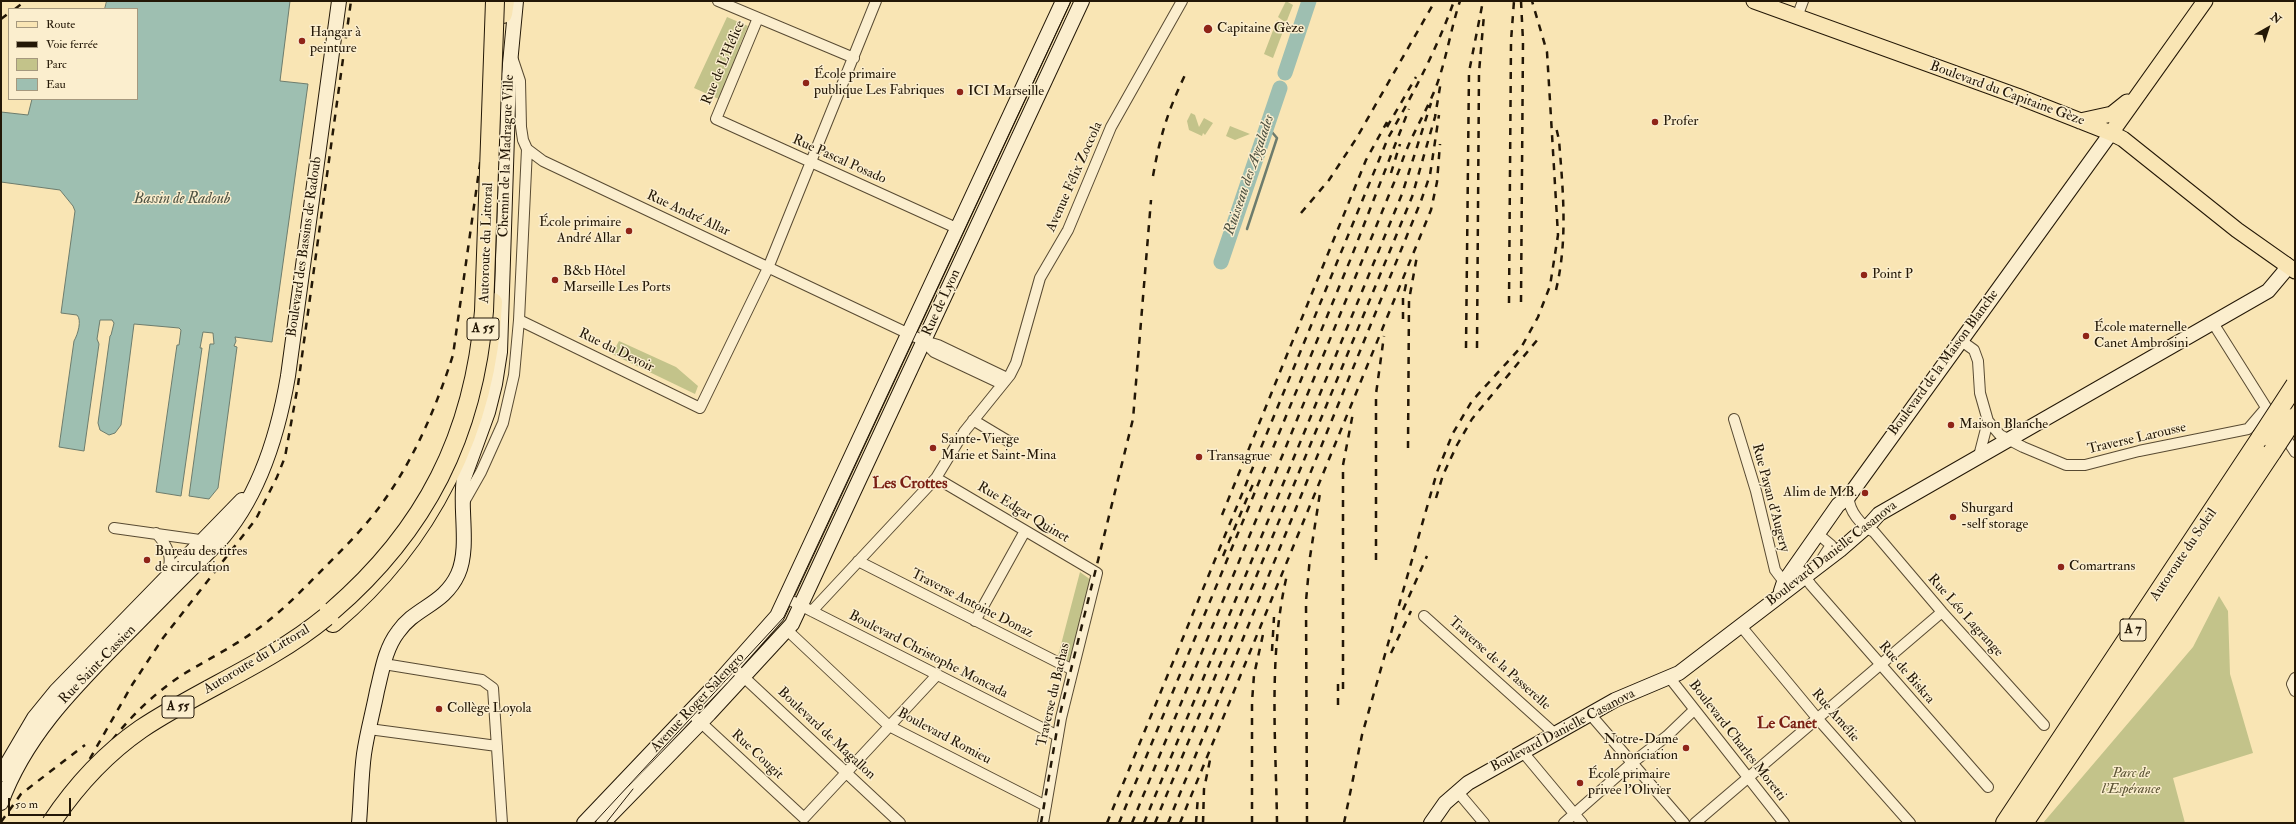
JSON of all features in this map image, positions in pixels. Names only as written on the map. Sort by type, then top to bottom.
[{"type":"highway","name":"Autoroute du Littoral","points":[[51,823],[80,783],[96,766],[140,730],[287,645],[326,617],[365,582],[386,560],[434,490],[464,419],[472,391],[482,335],[502,4]]},
{"type":"highway","name":"Autoroute du Littoral","points":[[61,823],[94,781],[113,762],[151,733],[294,651],[351,608],[405,549],[437,500],[452,471],[470,424],[484,377],[490,341],[502,4]]},
{"type":"highway","name":"Autoroute du Soleil","points":[[2005,823],[2295,386]]},
{"type":"highway","name":"Autoroute du Soleil","points":[[2024,823],[2295,417]]},
{"type":"main road","name":"Boulevard du Capitaine Gèze","points":[[1754,1],[2017,96],[2111,133],[2123,140],[2292,275]]},
{"type":"main road","points":[[2111,133],[2204,1]]},
{"type":"main road","points":[[2080,121],[2112,114],[2123,106],[2145,85]]},
{"type":"street","name":"Boulevard des Bassins de Radoub","points":[[218,543],[234,523],[253,489],[272,449],[282,412],[339,1]]},
{"type":"street","name":"Chemin de la Madrague Ville","points":[[359,823],[364,755],[390,642],[400,628],[411,617],[438,601],[450,588],[458,573],[462,552],[462,507],[464,478],[488,412],[495,384],[500,352],[509,74],[512,58],[516,1]]},
{"type":"street","points":[[718,1],[854,58]]},
{"type":"street","points":[[768,268],[876,1]]},
{"type":"street","name":"Rue de Lyon","points":[[798,574],[1063,1]]},
{"type":"street","name":"Rue de Lyon","points":[[807,608],[924,341],[1082,1]]},
{"type":"street","name":"Avenue Félix Zoccola","points":[[807,608],[858,561],[936,478],[964,432],[1005,381],[1016,363],[1040,278],[1068,230],[1111,127],[1182,1]]},
{"type":"street","points":[[1797,17],[1803,1]]},
{"type":"street","name":"Rue de L'Hélice","points":[[716,119],[758,18]]},
{"type":"street","points":[[462,507],[502,423],[514,376],[519,320],[527,149],[520,127],[520,80],[512,58]]},
{"type":"street","name":"Rue Pascal Posado","points":[[716,119],[952,226]]},
{"type":"street","name":"Boulevard de la Maison Blanche","points":[[1782,587],[1838,505],[1849,496],[1960,340],[2111,133]]},
{"type":"street","name":"Rue André Allar","points":[[527,149],[546,162],[909,334],[924,341],[938,345],[1005,381]]},
{"type":"street","name":"Rue du Devoir","points":[[519,320],[700,408],[768,268]]},
{"type":"street","name":"Boulevard Danielle Casanova","points":[[1431,823],[1445,803],[1468,783],[1522,751],[1590,714],[1678,673],[1740,625],[1782,587],[1808,573],[1865,528],[1879,514],[2268,291],[2292,275]]},
{"type":"street","points":[[2212,323],[2295,452]]},
{"type":"street","points":[[1960,340],[1974,350],[1977,356],[1980,393],[1988,421],[1979,456]]},
{"type":"street","name":"Traverse Larousse","points":[[1988,421],[1997,432],[2009,440],[2066,465],[2085,465],[2156,448],[2248,429],[2266,408]]},
{"type":"street","name":"Rue Payan d'Augery","points":[[1734,419],[1756,491],[1775,570],[1782,587]]},
{"type":"street","points":[[973,420],[1008,441]]},
{"type":"street","name":"Rue Edgar Quinet","points":[[936,478],[1097,573]]},
{"type":"street","name":"Boulevard des Bassins de Radoub","points":[[202,540],[253,489]]},
{"type":"street","name":"Rue Léo Lagrange","points":[[1849,496],[1848,503],[1865,528],[1874,532],[1942,612],[2044,725]]},
{"type":"street","points":[[1855,514],[1862,516],[1879,514]]},
{"type":"street","points":[[114,528],[218,543]]},
{"type":"street","points":[[975,621],[1025,531]]},
{"type":"street","points":[[156,533],[169,551],[170,568],[167,577]]},
{"type":"street","points":[[1814,539],[1830,543],[1831,548],[1808,573],[1801,568],[1814,539]]},
{"type":"street","name":"Rue Saint-Cassien","points":[[1,803],[5,773],[34,718],[56,691],[202,540]]},
{"type":"street","name":"Rue Saint-Cassien","points":[[5,773],[30,744],[65,698],[218,543]]},
{"type":"street","name":"Traverse Antoine Donaz","points":[[858,561],[1073,670]]},
{"type":"street","name":"Traverse du Bachas","points":[[1043,823],[1058,736],[1097,573]]},
{"type":"street","name":"Rue de Biskra","points":[[1808,573],[1880,664],[1988,787]]},
{"type":"street","name":"Avenue Roger Salengro","points":[[584,823],[733,667],[777,616],[798,574]]},
{"type":"street","name":"Boulevard Christophe Moncada","points":[[786,598],[1058,736]]},
{"type":"street","name":"Avenue Roger Salengro","points":[[603,823],[701,722],[807,608]]},
{"type":"street","points":[[1695,823],[1942,612]]},
{"type":"street","name":"Traverse de la Passerelle","points":[[1424,616],[1554,734]]},
{"type":"street","name":"Rue Amélie","points":[[1740,625],[1817,718],[1910,823]]},
{"type":"street","name":"Boulevard Romieu","points":[[787,630],[890,726],[1046,806]]},
{"type":"street","points":[[384,664],[482,680],[489,684],[494,692],[502,823]]},
{"type":"street","name":"Boulevard de Magallon","points":[[733,667],[900,823]]},
{"type":"street","points":[[847,774],[937,675]]},
{"type":"street","name":"Boulevard Charles Moretti","points":[[1669,677],[1784,823]]},
{"type":"street","points":[[2295,678],[2292,684],[2295,691]]},
{"type":"street","points":[[1564,823],[1632,763],[1667,736],[1694,710]]},
{"type":"street","name":"Rue Cougit","points":[[690,712],[804,818],[847,774]]},
{"type":"street","points":[[1590,714],[1684,823]]},
{"type":"street","points":[[369,729],[497,746]]},
{"type":"street","points":[[1522,751],[1582,823]]},
{"type":"street","points":[[1458,791],[1484,823]]},
{"type":"green space","points":[[1286,1],[1293,5],[1286,23],[1278,17]]},
{"type":"green space","points":[[727,17],[748,26],[740,45],[743,47],[721,100],[694,88]]},
{"type":"green space","points":[[1277,20],[1285,26],[1273,58],[1264,54]]},
{"type":"green space","points":[[1191,113],[1195,115],[1199,127],[1204,118],[1213,123],[1205,135],[1203,133],[1202,136],[1189,130],[1187,121]]},
{"type":"green space","points":[[1230,126],[1250,134],[1235,140],[1226,136]]},
{"type":"green space","points":[[619,341],[676,367],[698,386],[695,394],[612,354]]},
{"type":"green space","points":[[1080,572],[1091,580],[1070,662],[1058,656]]},
{"type":"green space","name":"Parc de l'Espérance","points":[[2219,596],[2228,611],[2230,674],[2253,753],[2173,778],[2185,823],[2043,823],[2193,647]]},
{"type":"water","name":"Bassin de Radoub","points":[[107,1],[290,1],[280,81],[308,84],[272,342],[235,337],[236,341],[234,346],[237,347],[218,488],[209,499],[189,496],[210,344],[214,344],[213,333],[203,332],[181,496],[156,492],[177,345],[179,345],[181,330],[179,328],[134,324],[121,425],[115,433],[109,435],[100,430],[98,423],[110,336],[114,323],[112,320],[100,320],[97,339],[99,344],[84,451],[59,447],[74,341],[79,324],[77,315],[61,313],[75,211],[73,206],[60,190],[1,182],[1,112],[28,115],[32,100],[138,100],[138,8],[105,8]]},
{"type":"waterway","name":"Ruisseau des Aygalades","points":[[1285,73],[1309,1]]},
{"type":"waterway","name":"Ruisseau des Aygalades","points":[[1221,262],[1280,88]]},
{"type":"waterway","points":[[1247,229],[1277,138],[1271,131],[1270,115]]},
{"type":"tram line","points":[[594,823],[784,617],[1071,1]]},
{"type":"tram line","points":[[606,823],[633,789]]},
{"type":"railway","points":[[16,8],[25,1]]},
{"type":"railway","points":[[62,823],[84,769],[132,685],[163,638],[256,519],[277,477],[285,457],[298,385],[351,1]]},
{"type":"railway","points":[[1301,213],[1329,180],[1356,139],[1435,1]]},
{"type":"railway","points":[[1107,823],[1388,138],[1424,71],[1454,1]]},
{"type":"railway","points":[[1132,823],[1407,148],[1434,92],[1442,70],[1460,1]]},
{"type":"railway","points":[[1466,348],[1469,72],[1483,1]]},
{"type":"railway","points":[[1509,303],[1511,41],[1514,1]]},
{"type":"railway","points":[[1521,1],[1523,41],[1521,302]]},
{"type":"railway","points":[[1344,823],[1362,735],[1437,472],[1453,433],[1472,401],[1522,346],[1538,317],[1550,286],[1558,235],[1547,52],[1532,1]]},
{"type":"railway","points":[[1,19],[8,14]]},
{"type":"railway","points":[[1477,348],[1479,72],[1484,15]]},
{"type":"railway","points":[[1153,176],[1165,123],[1186,73]]},
{"type":"railway","points":[[1387,127],[1416,77]]},
{"type":"railway","points":[[1155,823],[1412,197],[1435,117],[1441,81]]},
{"type":"railway","points":[[1144,823],[1402,194],[1431,103]]},
{"type":"railway","points":[[1119,823],[1351,258],[1409,109]]},
{"type":"railway","points":[[81,786],[112,740],[150,700],[179,677],[247,637],[266,623],[300,592],[338,554],[374,514],[411,458],[430,418],[453,355],[487,114]]},
{"type":"railway","points":[[1168,823],[1421,201],[1430,175],[1439,115]]},
{"type":"railway","points":[[1222,515],[1366,160],[1387,122]]},
{"type":"railway","points":[[1556,127],[1559,140],[1564,215],[1562,253],[1556,290]]},
{"type":"railway","points":[[1391,173],[1400,144]]},
{"type":"railway","points":[[1180,823],[1431,210],[1437,182],[1440,144]]},
{"type":"railway","points":[[1041,823],[1059,718],[1133,419],[1151,200]]},
{"type":"railway","points":[[1408,448],[1409,300],[1417,256]]},
{"type":"railway","points":[[1403,319],[1403,298],[1407,280]]},
{"type":"railway","points":[[1376,560],[1376,394],[1384,336]]},
{"type":"railway","points":[[1436,498],[1443,475],[1457,445],[1472,419],[1538,339]]},
{"type":"railway","points":[[1343,689],[1343,465],[1353,413]]},
{"type":"railway","points":[[1223,556],[1253,484]]},
{"type":"railway","points":[[1307,823],[1306,601],[1310,557],[1320,493]]},
{"type":"railway","points":[[1403,610],[1427,556]]},
{"type":"railway","points":[[1277,823],[1274,698],[1275,667],[1281,605],[1287,575]]},
{"type":"railway","points":[[1391,653],[1411,611]]},
{"type":"railway","points":[[1272,651],[1274,617]]},
{"type":"railway","points":[[1252,823],[1252,702],[1254,675],[1264,630]]},
{"type":"railway","points":[[1338,681],[1338,705]]},
{"type":"railway","points":[[1,822],[21,794],[85,745]]},
{"type":"railway","points":[[1203,823],[1204,789],[1210,760]]},
{"type":"railway","points":[[1196,823],[1198,796]]},
{"type":"place","name":"Capitaine Gèze","points":[[1208,29]]},
{"type":"place","name":"Hangar à peinture","points":[[302,41]]},
{"type":"place","name":"École primaire publique Les Fabriques","points":[[806,83]]},
{"type":"place","name":"ICI Marseille","points":[[960,92]]},
{"type":"place","name":"Profer","points":[[1655,122]]},
{"type":"place","name":"École primaire André Allar","points":[[629,231]]},
{"type":"place","name":"Point P","points":[[1864,275]]},
{"type":"place","name":"B&b Hôtel Marseille Les Ports","points":[[555,280]]},
{"type":"place","name":"École maternelle Canet Ambrosini","points":[[2086,336]]},
{"type":"place","name":"Maison Blanche","points":[[1951,425]]},
{"type":"place","name":"Sainte-Vierge Marie et Saint-Mina","points":[[933,448]]},
{"type":"place","name":"Transagrue","points":[[1199,457]]},
{"type":"place","name":"Alim de M.B.","points":[[1865,493]]},
{"type":"place","name":"Shurgard -self storage","points":[[1953,517]]},
{"type":"place","name":"Bureau des titres de circulation","points":[[147,560]]},
{"type":"place","name":"Comartrans","points":[[2061,567]]},
{"type":"place","name":"Collège Loyola","points":[[439,709]]},
{"type":"place","name":"Notre-Dame Annonciation","points":[[1686,748]]},
{"type":"place","name":"École primaire privee l'Olivier","points":[[1580,783]]},
{"type":"district","name":"Les Crottes","points":[[910,485]]},
{"type":"district","name":"Le Canet","points":[[1787,725]]}]
